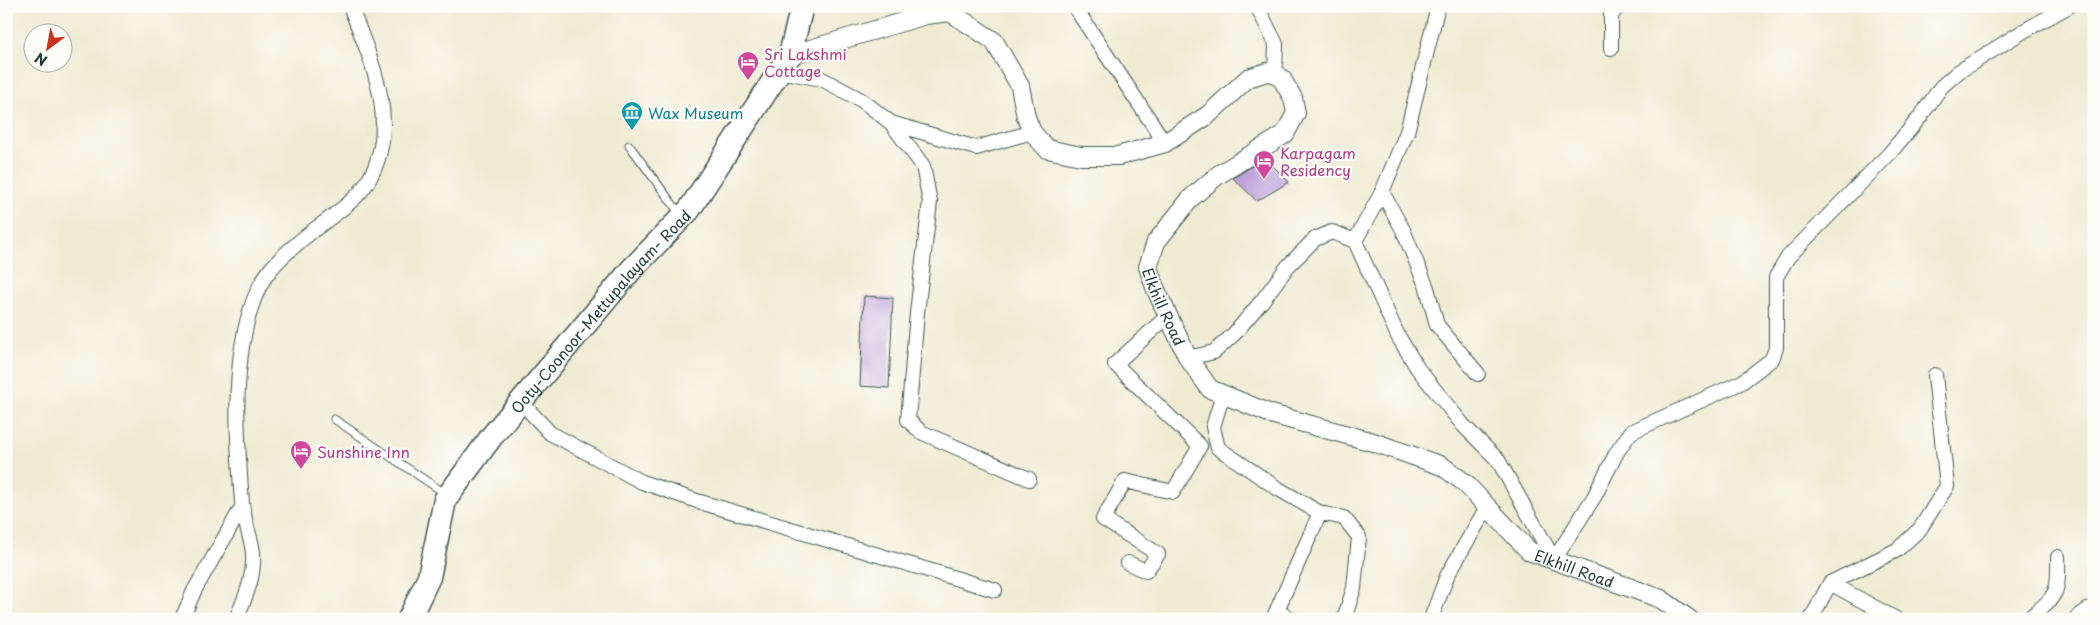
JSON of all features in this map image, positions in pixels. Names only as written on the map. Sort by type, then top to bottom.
[{"type":"highway","name":"Ooty-Coonoor-Mettupalayam- Road","points":[[409,619],[430,577],[448,496],[492,436],[631,270],[688,210],[785,63],[802,6]]},
{"type":"street","points":[[236,619],[249,590],[253,570],[252,549],[242,506],[237,418],[241,358],[250,313],[260,284],[277,260],[327,218],[351,202],[367,184],[382,148],[382,100],[368,53],[350,6]]},
{"type":"street","points":[[1074,6],[1165,143]]},
{"type":"street","points":[[785,63],[926,15],[950,12],[994,41],[1020,86],[1026,117],[1032,132],[1047,149],[1081,156],[1118,156],[1165,143],[1208,115],[1248,78],[1270,71],[1275,74],[1276,44],[1257,6]]},
{"type":"street","points":[[1354,241],[1382,192],[1407,132],[1438,6]]},
{"type":"street","points":[[1611,48],[1611,14],[1619,6]]},
{"type":"street","points":[[1188,358],[1214,352],[1234,334],[1288,266],[1315,239],[1332,232],[1354,241],[1398,336],[1418,369],[1463,425],[1498,460],[1554,560],[1594,497],[1617,452],[1630,432],[1742,382],[1772,359],[1776,348],[1776,277],[1788,257],[1889,154],[1921,116],[1941,87],[1958,72],[2022,32],[2069,6]]},
{"type":"street","points":[[785,63],[822,79],[862,101],[891,123],[923,166],[930,202],[917,314],[908,420],[921,432],[1029,479]]},
{"type":"street","name":"Elkhill Road","points":[[1275,74],[1282,79],[1293,98],[1296,113],[1285,134],[1218,175],[1191,198],[1156,242],[1148,267],[1188,358],[1210,388],[1271,414],[1373,442],[1442,466],[1465,483],[1529,551],[1661,599],[1689,619]]},
{"type":"street","points":[[891,123],[976,148],[1032,132]]},
{"type":"street","points":[[1382,192],[1403,230],[1428,288],[1437,325],[1478,374]]},
{"type":"street","points":[[1128,563],[1146,571],[1158,554],[1102,519],[1126,481],[1173,492],[1200,446],[1115,364],[1169,315]]},
{"type":"street","points":[[1811,619],[1830,582],[1897,550],[1920,530],[1947,486],[1935,375]]},
{"type":"street","points":[[1223,394],[1213,427],[1218,448],[1277,488],[1320,513],[1344,518],[1359,538],[1354,588],[1344,619]]},
{"type":"street","points":[[521,402],[550,433],[642,482],[696,501],[994,590]]},
{"type":"street","points":[[182,619],[194,591],[242,506]]},
{"type":"street","points":[[1431,619],[1447,576],[1487,507]]},
{"type":"street","points":[[1291,619],[1275,614],[1320,513]]},
{"type":"street","points":[[2028,619],[2051,601],[2059,584],[2058,557]]},
{"type":"street","points":[[1830,582],[1876,614],[1896,619]]},
{"type":"street","points":[[2075,619],[2089,608]]},
{"type":"lane","points":[[629,145],[682,217]]},
{"type":"lane","points":[[334,419],[448,496]]},
{"type":"building","name":"Karpagam Residency","points":[[1265,158],[1289,182],[1257,201],[1233,178]]},
{"type":"building","points":[[864,296],[893,298],[889,388],[860,386]]},
{"type":"place","name":"Sri Lakshmi Cottage","points":[[748,81]]},
{"type":"place","name":"Wax Museum","points":[[632,131]]},
{"type":"place","name":"Karpagam Residency","points":[[1264,180]]},
{"type":"place","name":"Sunshine Inn","points":[[301,470]]}]
